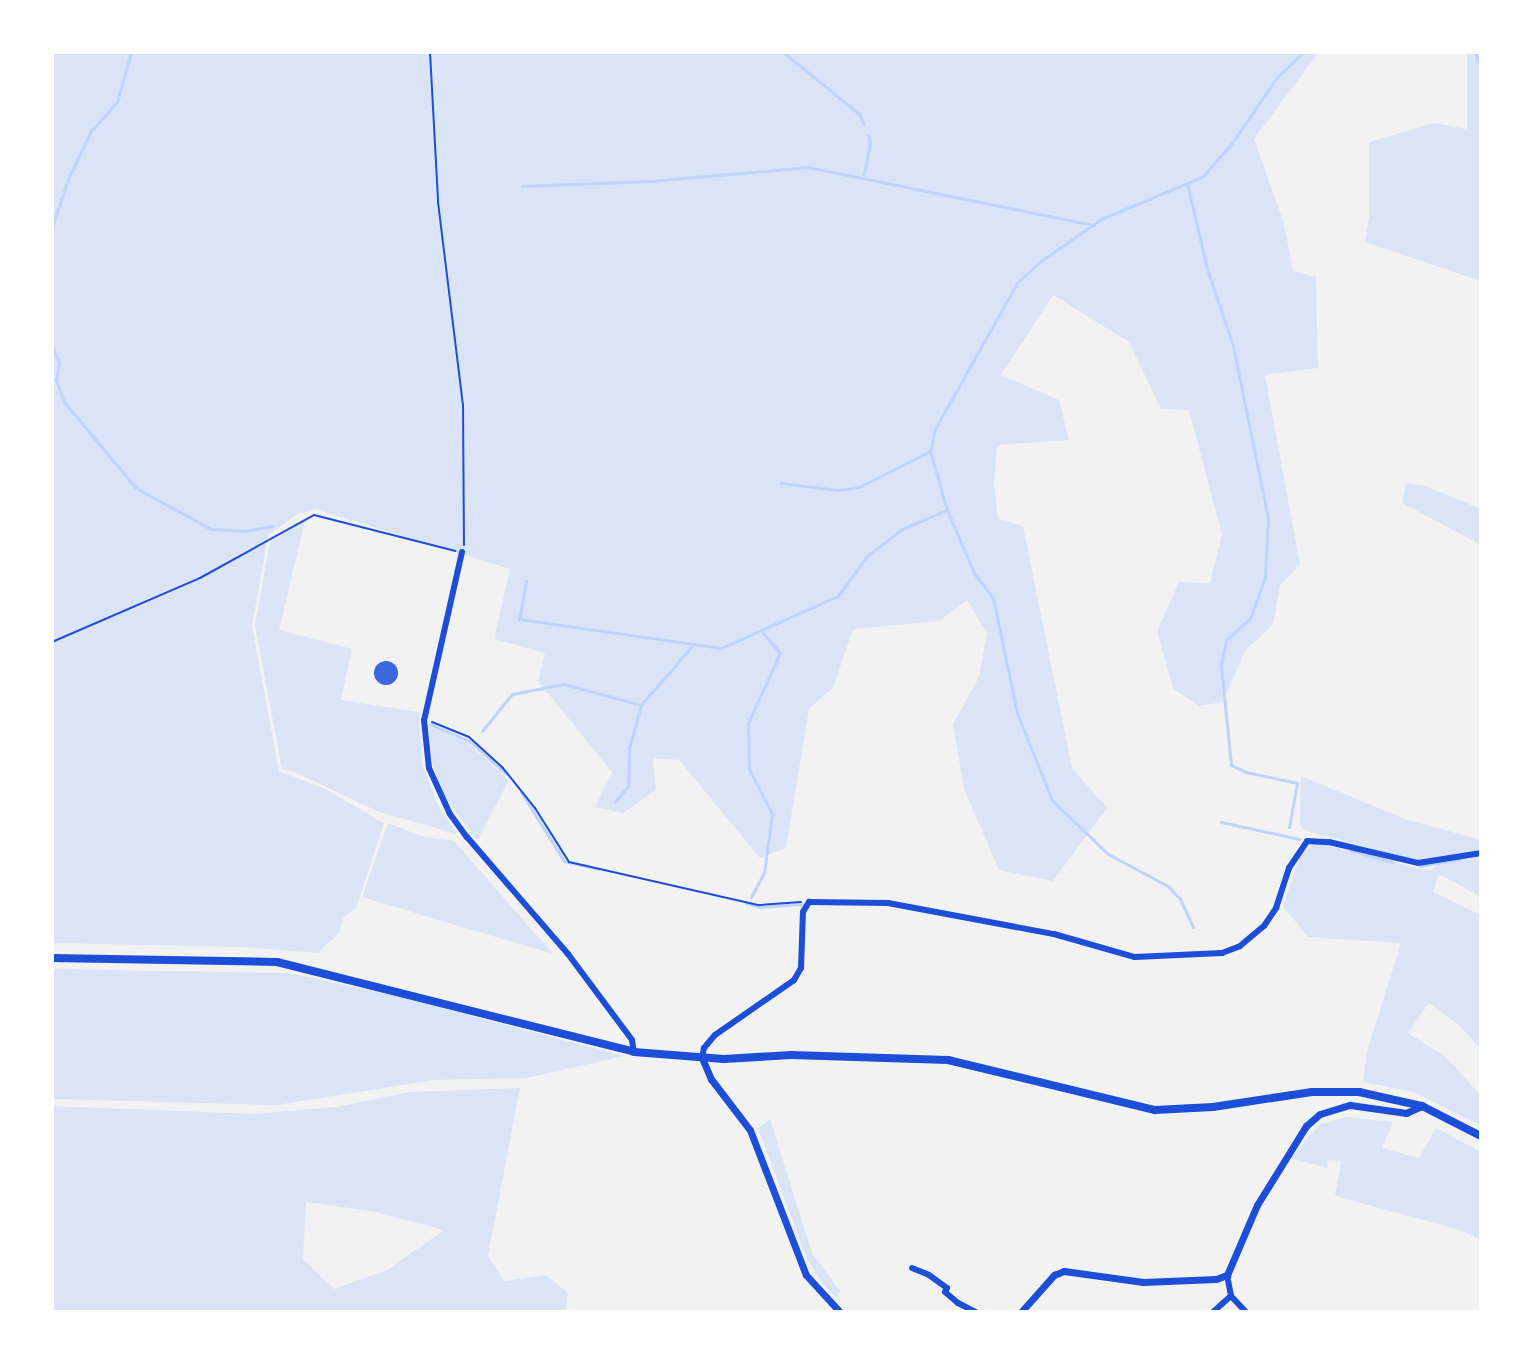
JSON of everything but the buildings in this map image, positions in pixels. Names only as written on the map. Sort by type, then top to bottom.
[{"type":"main road","points":[[52,958],[277,962],[634,1052],[702,1058],[819,1056],[948,1060],[1155,1110],[1200,1109],[1338,1090],[1381,1095],[1422,1106],[1481,1136]]},
{"type":"street","points":[[462,552],[424,720],[429,768],[450,814],[568,954],[632,1040],[634,1052]]},
{"type":"street","points":[[840,1312],[806,1275],[750,1130],[711,1079],[702,1058],[704,1048],[715,1035],[794,980],[801,968],[803,912],[809,902],[888,903],[1054,934],[1135,957],[1222,953],[1240,946],[1264,926],[1276,908],[1289,868],[1307,841],[1329,842],[1418,863],[1481,853]]},
{"type":"street","points":[[1246,1312],[1231,1296],[1227,1275],[1257,1205],[1306,1126],[1335,1109],[1350,1105],[1406,1113],[1422,1106]]},
{"type":"street","points":[[912,1268],[929,1275],[947,1288],[945,1292],[958,1303],[976,1312]]},
{"type":"street","points":[[1021,1312],[1054,1275],[1064,1271],[1143,1282],[1227,1275]]},
{"type":"street","points":[[1213,1312],[1231,1296]]},
{"type":"path","points":[[430,52],[438,202],[463,405],[465,539]]},
{"type":"path","points":[[52,642],[200,578],[314,515],[462,552]]},
{"type":"path","points":[[437,724],[469,737],[502,767],[535,808],[569,862],[759,905],[809,902]]},
{"type":"shaded area","points":[[52,52],[1319,52],[1254,139],[1284,223],[1293,271],[1316,277],[1318,368],[1265,375],[1300,565],[1280,585],[1273,624],[1245,651],[1223,702],[1199,706],[1173,688],[1157,631],[1179,582],[1210,583],[1222,535],[1189,410],[1161,409],[1129,342],[1053,295],[1001,375],[1059,400],[1069,440],[997,445],[994,483],[998,519],[1023,526],[1072,768],[1107,808],[1053,881],[999,870],[964,789],[953,724],[979,677],[987,633],[967,600],[939,621],[853,629],[833,688],[809,709],[786,848],[760,858],[679,760],[653,758],[656,790],[623,813],[595,807],[612,772],[538,681],[545,653],[494,639],[510,569],[315,509],[296,515],[268,535],[252,626],[279,771],[325,789],[384,823],[356,908],[343,918],[340,932],[318,953],[243,947],[52,943]]},
{"type":"shaded area","points":[[1467,52],[1481,52],[1481,281],[1365,242],[1369,218],[1369,142],[1434,123],[1467,129]]},
{"type":"shaded area","points":[[1406,483],[1425,486],[1481,509],[1481,545],[1402,503]]},
{"type":"shaded area","points":[[305,521],[279,630],[352,649],[341,700],[419,712],[422,764],[437,803],[457,834],[379,812],[295,772],[282,769],[255,625],[270,542]]},
{"type":"shaded area","points":[[428,725],[469,744],[509,780],[477,841],[444,795],[433,765]]},
{"type":"shaded area","points":[[1301,776],[1405,819],[1481,840],[1481,850],[1438,859],[1415,860],[1303,830],[1300,822]]},
{"type":"shaded area","points":[[388,823],[424,837],[454,841],[553,954],[362,897]]},
{"type":"shaded area","points":[[1314,842],[1431,870],[1440,864],[1481,856],[1481,897],[1439,874],[1433,892],[1481,915],[1481,1049],[1457,1024],[1429,1003],[1408,1033],[1447,1058],[1481,1096],[1481,1126],[1414,1092],[1363,1082],[1367,1051],[1401,943],[1308,937],[1283,906],[1300,856]]},
{"type":"shaded area","points":[[52,969],[288,973],[396,996],[624,1056],[527,1078],[434,1080],[277,1105],[52,1099]]},
{"type":"shaded area","points":[[520,1088],[488,1256],[504,1281],[546,1275],[568,1293],[566,1312],[52,1312],[52,1106],[255,1114],[336,1107],[410,1092]],"holes":[[[306,1202],[371,1211],[444,1230],[387,1270],[334,1289],[303,1259]]]},
{"type":"shaded area","points":[[1347,1117],[1393,1122],[1382,1148],[1419,1158],[1436,1128],[1481,1152],[1481,1240],[1460,1230],[1335,1196],[1341,1161],[1328,1160],[1327,1168],[1291,1158],[1319,1125]]},
{"type":"shaded area","points":[[770,1119],[812,1253],[840,1291],[836,1297],[823,1285],[806,1257],[758,1128]]},
{"type":"waterway","points":[[52,227],[68,179],[91,131],[117,102],[131,52]]},
{"type":"waterway","points":[[783,52],[859,114],[863,123]]},
{"type":"waterway","points":[[526,581],[519,619],[721,648],[838,596],[867,556],[902,529],[947,510],[930,451],[935,429],[1017,283],[1041,261],[1101,219],[1202,177],[1232,143],[1277,77],[1304,52]]},
{"type":"waterway","points":[[1475,52],[1481,67]]},
{"type":"waterway","points":[[864,174],[870,143],[868,135]]},
{"type":"waterway","points":[[522,186],[651,181],[808,167],[1094,225]]},
{"type":"waterway","points":[[1187,183],[1207,269],[1233,346],[1268,518],[1265,577],[1250,619],[1226,640],[1221,665],[1231,765],[1246,772],[1297,783],[1289,827]]},
{"type":"waterway","points":[[52,347],[59,362],[56,380],[64,402],[136,488],[211,529],[244,531],[273,526]]},
{"type":"waterway","points":[[781,483],[838,490],[859,487],[928,452]]},
{"type":"waterway","points":[[947,510],[974,573],[993,598],[1017,713],[1052,800],[1108,854],[1168,886],[1180,899],[1193,927]]},
{"type":"waterway","points":[[751,897],[764,873],[772,814],[749,769],[748,723],[780,653],[761,630]]},
{"type":"waterway","points":[[615,802],[628,786],[629,748],[641,705],[691,647]]},
{"type":"waterway","points":[[482,731],[512,694],[564,684],[641,705]]},
{"type":"waterway","points":[[430,724],[471,742],[506,774]]},
{"type":"waterway","points":[[521,792],[564,861],[598,869]]},
{"type":"waterway","points":[[1221,822],[1299,839]]},
{"type":"waterway","points":[[1350,850],[1392,862]]},
{"type":"waterway","points":[[1420,866],[1459,859]]},
{"type":"waterway","points":[[746,903],[759,907],[802,904],[802,911]]}]
